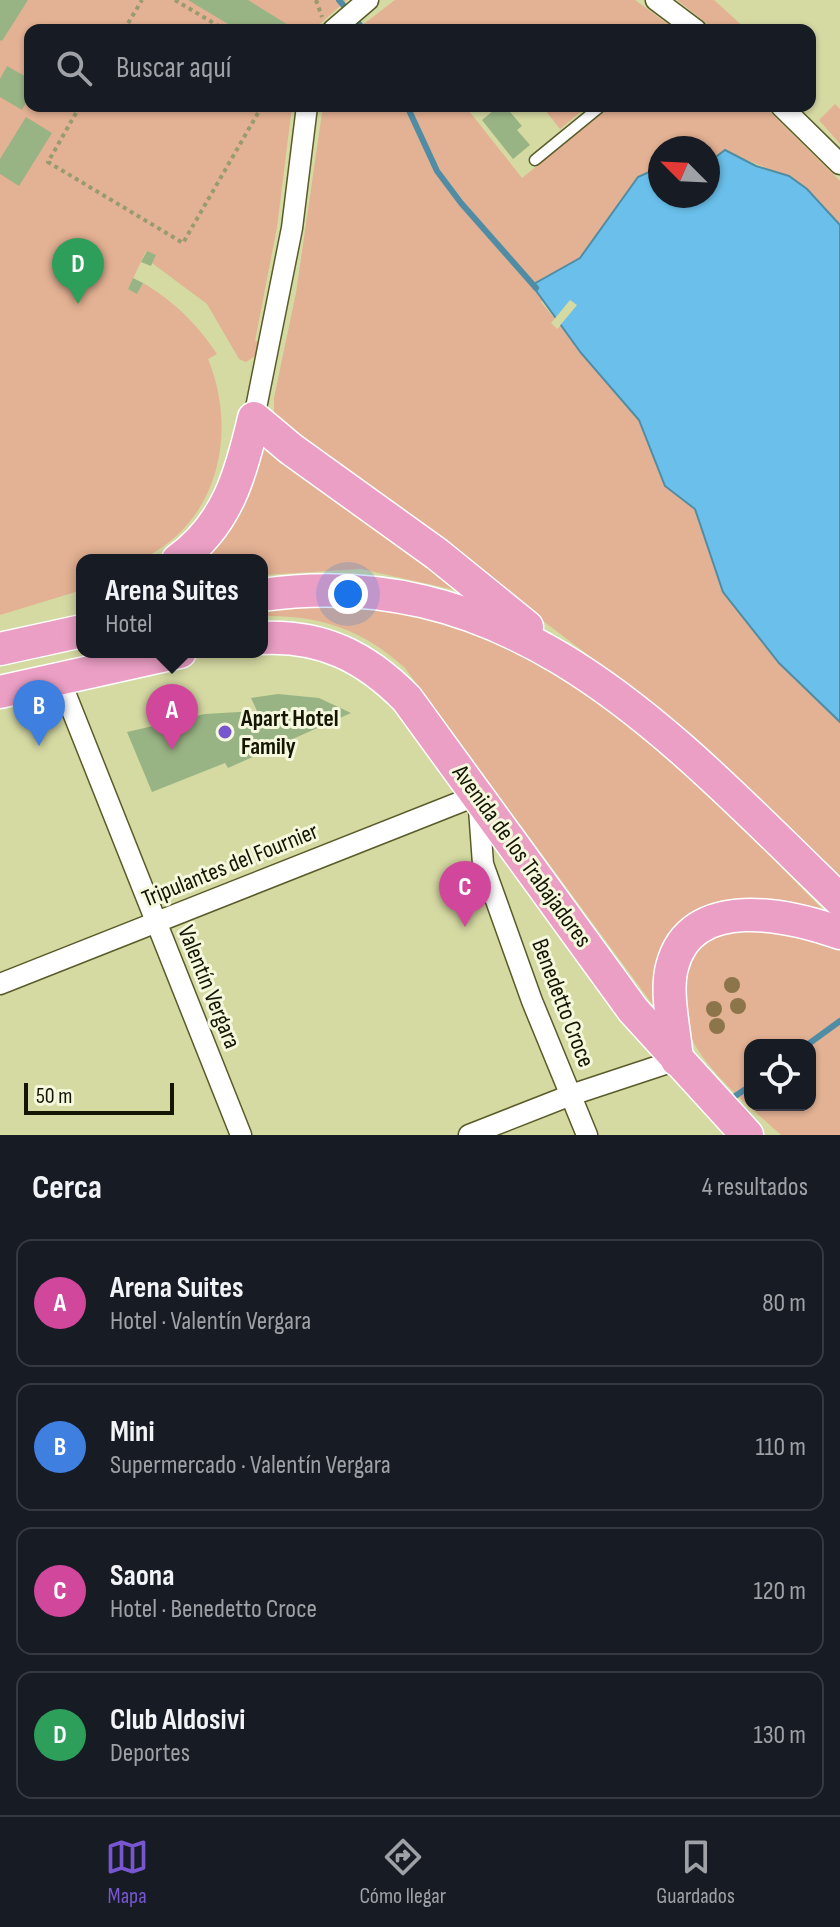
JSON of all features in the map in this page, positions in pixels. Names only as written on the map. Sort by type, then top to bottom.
[{"type":"main road","points":[[184,554],[214,526],[228,505],[254,418],[291,449],[437,554],[675,744],[840,900]]},
{"type":"main road","points":[[268,594],[330,588],[371,590],[407,597],[508,630],[564,657]]},
{"type":"main road","points":[[46,639],[76,623]]},
{"type":"main road","points":[[0,649],[76,632]]},
{"type":"main road","name":"Avenida de los Trabajadores","points":[[268,638],[307,639],[331,645],[370,666],[415,708],[633,1010],[747,1135]]},
{"type":"main road","points":[[0,692],[154,658]]},
{"type":"main road","points":[[677,1060],[671,969],[681,947],[700,929],[727,917],[758,914],[800,920],[840,933]]},
{"type":"street","points":[[656,0],[687,24]]},
{"type":"street","points":[[340,24],[367,1]]},
{"type":"street","points":[[254,418],[281,290],[306,112]]},
{"type":"street","points":[[787,112],[840,164]]},
{"type":"street","name":"Valentín Vergara","points":[[60,680],[154,923],[241,1135]]},
{"type":"street","name":"Tripulantes del Fournier","points":[[0,984],[478,795]]},
{"type":"street","name":"Benedetto Croce","points":[[478,795],[483,864],[532,1001],[587,1135]]},
{"type":"street","points":[[469,1135],[571,1095],[677,1060]]},
{"type":"lane","points":[[535,160],[594,112]]},
{"type":"path","points":[[128,24],[142,0]]},
{"type":"path","points":[[175,0],[215,24]]},
{"type":"path","points":[[77,112],[48,162],[183,243],[259,112]]},
{"type":"shaded area","points":[[0,0],[347,0],[320,24],[24,24],[24,112],[291,112],[277,227],[255,341],[262,343],[255,356],[246,362],[239,359],[207,304],[152,263],[155,255],[146,251],[128,289],[137,293],[143,283],[165,298],[193,323],[217,354],[208,359],[217,387],[221,444],[205,498],[190,522],[170,542],[150,554],[76,554],[76,592],[0,615]]},
{"type":"shaded area","points":[[395,0],[635,0],[668,24],[364,24]]},
{"type":"shaded area","points":[[677,0],[714,0],[740,24],[707,24]]},
{"type":"shaded area","points":[[835,104],[840,109],[840,144],[819,120]]},
{"type":"shaded area","points":[[322,112],[470,112],[522,178],[604,112],[770,112],[840,181],[840,225],[805,188],[726,150],[720,154],[720,136],[648,136],[648,172],[638,177],[580,258],[541,302],[555,319],[551,323],[557,329],[561,325],[639,420],[665,486],[695,509],[723,593],[779,663],[840,722],[840,879],[654,705],[274,417],[274,398],[296,293]]},
{"type":"shaded area","points":[[547,112],[581,112],[560,129]]},
{"type":"shaded area","points":[[263,434],[460,591],[361,569],[268,575],[268,554],[207,554],[226,531],[243,503]]},
{"type":"shaded area","points":[[339,603],[377,609],[469,630],[537,660],[584,689],[674,761],[834,921],[708,913],[667,1024],[405,668],[356,634],[303,618],[268,616],[268,609]]},
{"type":"shaded area","points":[[725,924],[840,942],[840,1135],[781,1135],[755,1111],[816,1111],[816,1039],[744,1039],[744,1101],[702,1056],[687,1026],[679,964]]},
{"type":"water","points":[[725,150],[756,166],[789,176],[807,189],[840,225],[840,722],[779,663],[723,592],[695,509],[665,486],[639,420],[581,353],[532,285],[580,258],[638,177],[648,172],[648,208],[720,208],[720,154]]},
{"type":"pier","points":[[570,300],[577,305],[558,328],[552,322]]},
{"type":"building","points":[[0,0],[28,0],[2,41],[0,40]]},
{"type":"building","points":[[188,0],[248,0],[287,24],[228,24]]},
{"type":"building","points":[[7,66],[24,76],[22,110],[0,97],[0,79]]},
{"type":"building","points":[[492,112],[510,112],[522,126],[517,130],[530,145],[513,159],[482,120]]},
{"type":"building","points":[[26,117],[52,133],[19,186],[0,174],[0,159]]},
{"type":"building","points":[[147,251],[156,255],[151,266],[141,262]]},
{"type":"building","points":[[133,278],[143,283],[137,294],[128,289]]},
{"type":"building","points":[[278,694],[319,698],[351,713],[228,768],[225,763],[152,792],[127,732],[205,714],[257,711],[251,698]]},
{"type":"waterway","points":[[339,0],[359,24]]},
{"type":"waterway","points":[[410,112],[437,171],[536,288]]},
{"type":"waterway","points":[[815,1039],[840,1021]]},
{"type":"waterway","points":[[728,1101],[744,1090]]},
{"type":"place","name":"Club Aldosivi","points":[[78,304]]},
{"type":"place","name":"Apart Hotel Family","points":[[225,732]]},
{"type":"place","name":"Mini","points":[[39,746]]},
{"type":"place","name":"Arena Suites","points":[[172,750]]},
{"type":"place","name":"Saona","points":[[465,927]]}]
